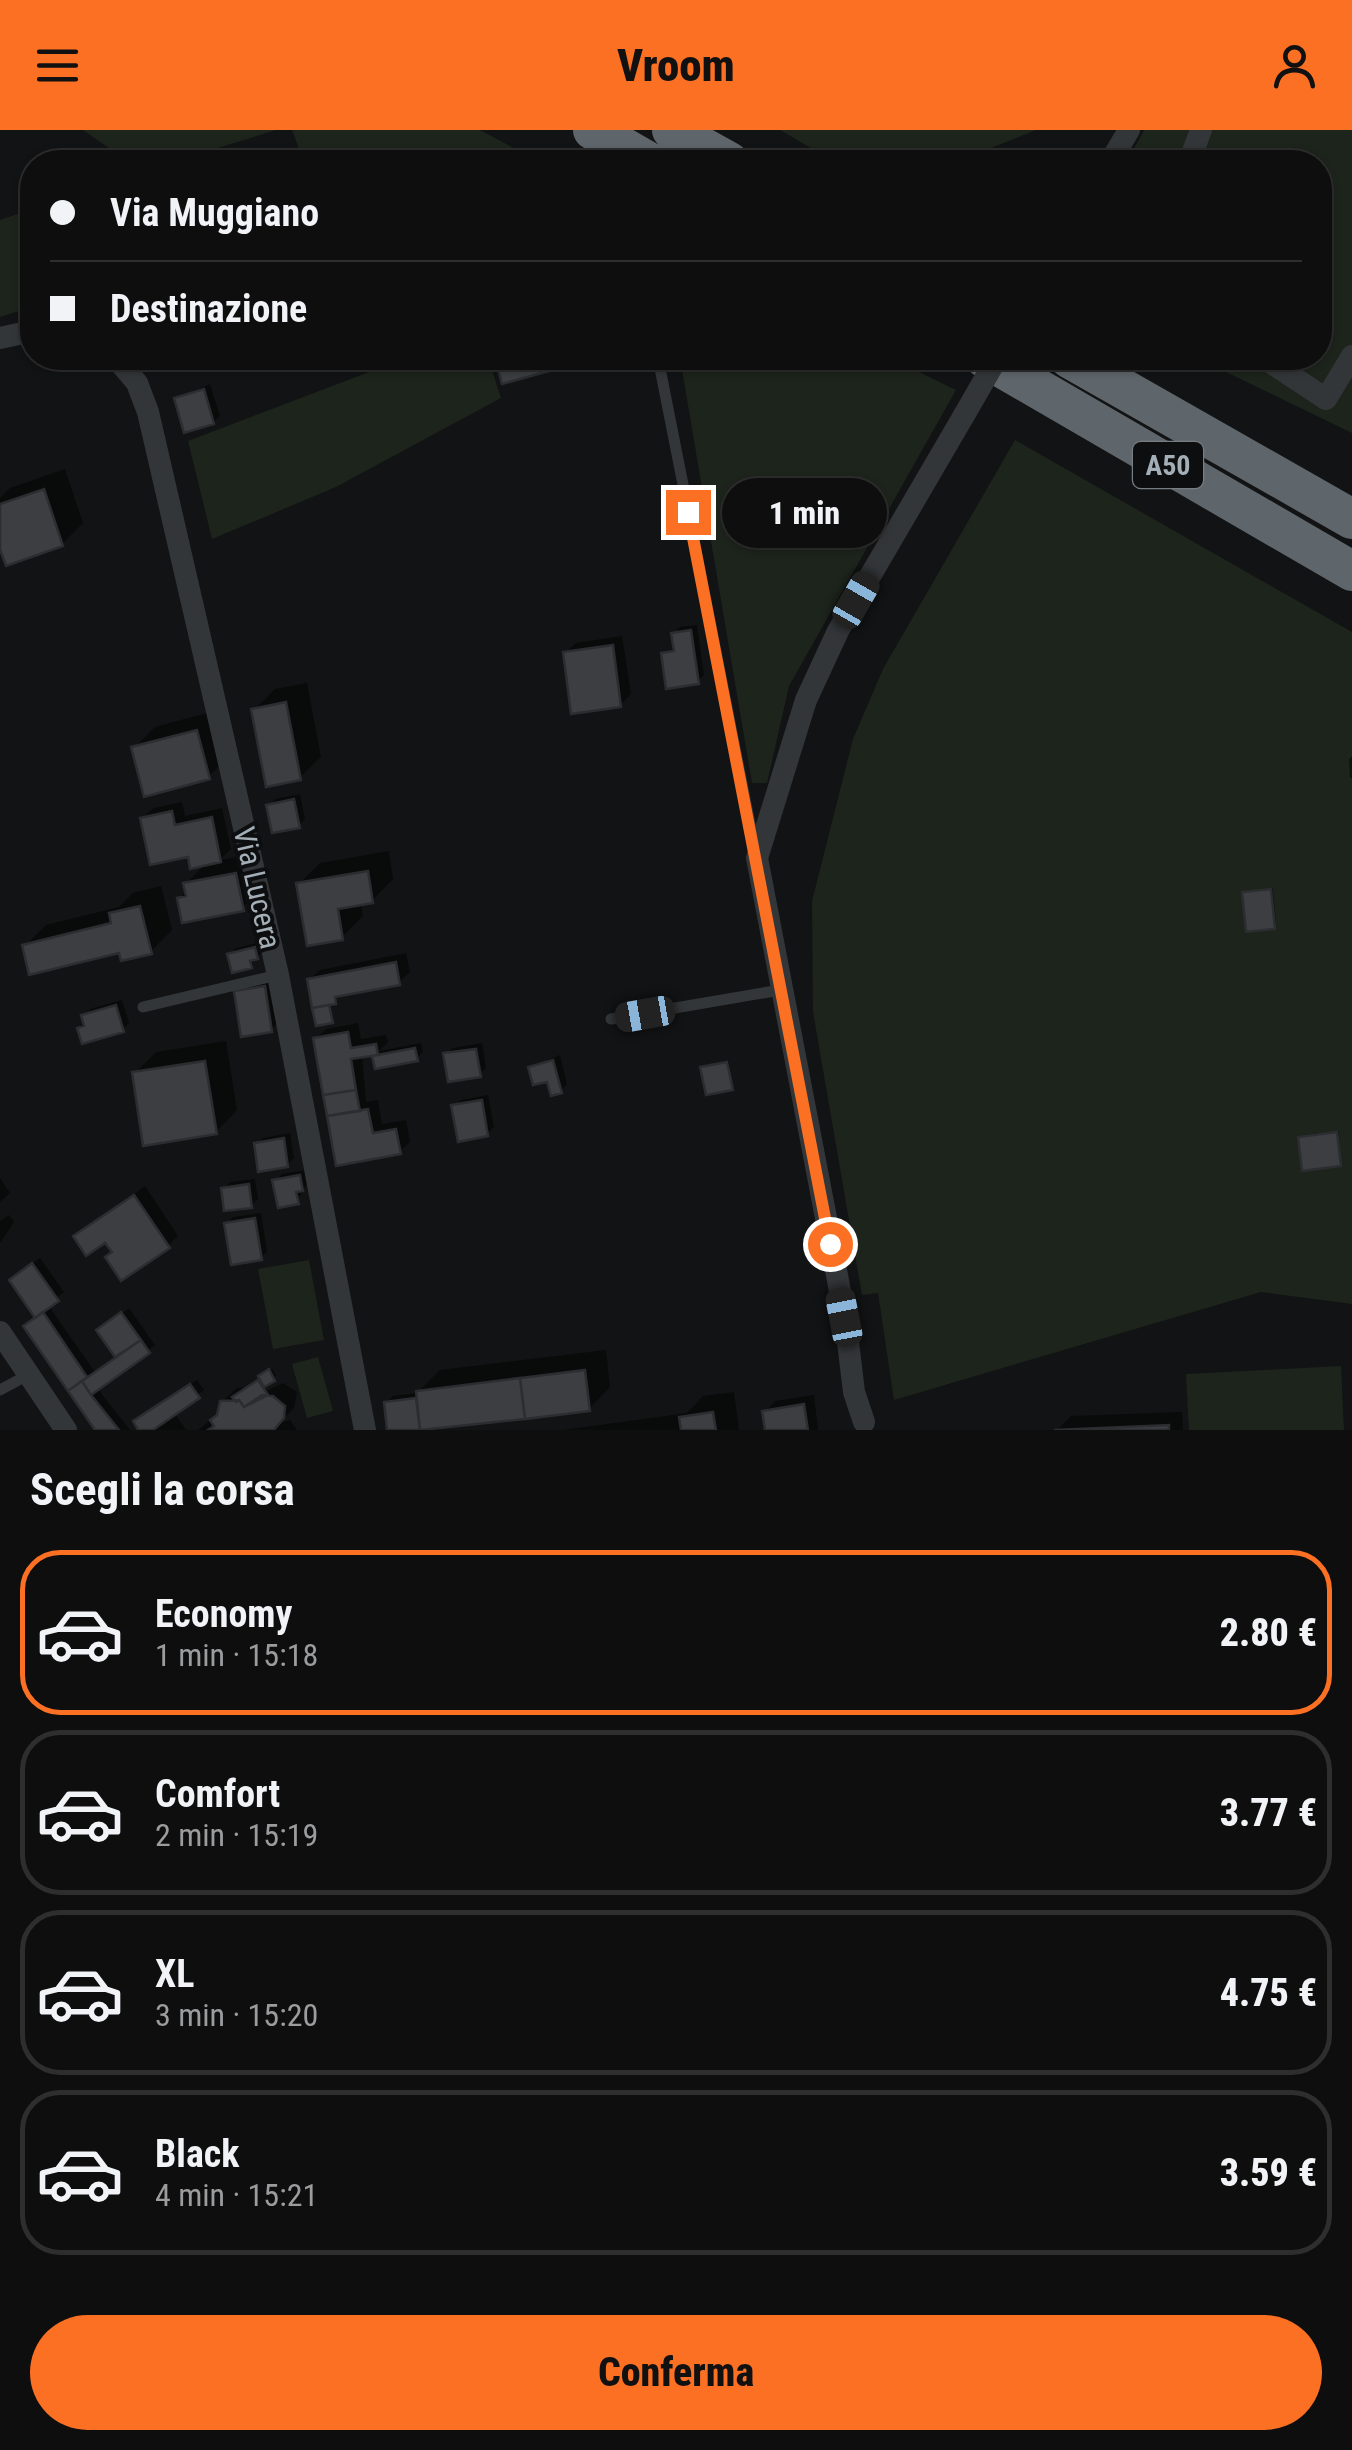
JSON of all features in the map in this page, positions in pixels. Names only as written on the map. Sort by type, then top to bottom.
[{"type":"highway","points":[[592,130],[628,150]]},
{"type":"highway","points":[[672,130],[707,150]]},
{"type":"highway","name":"A50","points":[[1006,370],[1352,572]]},
{"type":"highway","name":"A50","points":[[1090,370],[1352,519]]},
{"type":"street","points":[[1283,370],[1326,398],[1352,356]]},
{"type":"street","name":"Via Lucera","points":[[126,370],[136,383],[148,412],[278,975],[366,1430]]},
{"type":"street","points":[[863,1426],[869,1389],[859,1344],[844,1317],[757,858],[806,700],[830,648],[990,370]]},
{"type":"street","points":[[0,1332],[66,1430]]},
{"type":"lane","points":[[660,370],[757,858]]},
{"type":"lane","points":[[143,1007],[278,975]]},
{"type":"lane","points":[[612,1019],[780,990]]},
{"type":"lane","points":[[0,1390],[28,1375]]},
{"type":"shaded area","points":[[83,130],[276,130],[211,150],[112,150]]},
{"type":"shaded area","points":[[292,130],[480,130],[518,150],[300,150]]},
{"type":"shaded area","points":[[780,130],[1036,130],[986,150],[814,150]]},
{"type":"shaded area","points":[[1144,130],[1352,130],[1352,433],[1222,370],[1332,370],[1332,150],[1133,150]]},
{"type":"shaded area","points":[[20,213],[20,311],[0,317],[0,220]]},
{"type":"shaded area","points":[[374,370],[492,370],[501,398],[336,487],[212,539],[188,441]]},
{"type":"shaded area","points":[[682,370],[915,370],[956,390],[789,686],[767,783],[752,783]]},
{"type":"shaded area","points":[[1015,440],[1352,632],[1352,1304],[1261,1292],[894,1400],[878,1293],[862,1295],[813,1012],[812,901],[853,739],[883,669]]},
{"type":"shaded area","points":[[309,1260],[324,1340],[273,1349],[258,1269]]},
{"type":"shaded area","points":[[318,1357],[333,1411],[307,1418],[292,1364]]},
{"type":"shaded area","points":[[1341,1366],[1344,1430],[1189,1430],[1186,1374]]},
{"type":"building","points":[[498,370],[553,370],[502,384]]},
{"type":"building","points":[[204,389],[214,424],[184,433],[174,398]]},
{"type":"building","points":[[44,489],[63,546],[6,566],[0,549],[0,504]]},
{"type":"building","points":[[691,630],[699,684],[666,689],[661,653],[674,651],[671,633]]},
{"type":"building","points":[[613,645],[621,707],[571,714],[563,652]]},
{"type":"building","points":[[286,702],[301,780],[266,787],[251,709]]},
{"type":"building","points":[[197,730],[210,779],[144,797],[131,747]]},
{"type":"building","points":[[294,799],[300,828],[272,833],[266,805]]},
{"type":"building","points":[[172,811],[175,825],[212,817],[221,862],[190,869],[188,857],[150,865],[140,818]]},
{"type":"building","points":[[368,871],[373,903],[338,909],[343,940],[307,946],[296,883]]},
{"type":"building","points":[[236,873],[244,911],[182,923],[177,898],[186,896],[183,883]]},
{"type":"building","points":[[1271,889],[1275,929],[1246,932],[1242,892]]},
{"type":"building","points":[[140,906],[152,954],[121,961],[119,953],[29,975],[22,945],[111,923],[109,913]]},
{"type":"building","points":[[255,947],[258,959],[250,961],[252,968],[232,973],[227,954]]},
{"type":"building","points":[[396,962],[400,985],[335,997],[336,1004],[312,1008],[307,979]]},
{"type":"building","points":[[265,986],[272,1032],[241,1037],[234,991]]},
{"type":"building","points":[[116,1005],[124,1032],[82,1044],[77,1028],[84,1026],[81,1015]]},
{"type":"building","points":[[329,1005],[333,1023],[316,1026],[312,1008]]},
{"type":"building","points":[[348,1032],[351,1048],[376,1044],[378,1055],[351,1059],[356,1090],[323,1095],[313,1038]]},
{"type":"building","points":[[415,1048],[418,1061],[375,1069],[372,1056]]},
{"type":"building","points":[[476,1049],[481,1077],[448,1082],[443,1053]]},
{"type":"building","points":[[553,1060],[562,1093],[551,1096],[547,1082],[533,1085],[528,1067]]},
{"type":"building","points":[[205,1061],[217,1134],[143,1146],[132,1072]]},
{"type":"building","points":[[727,1062],[733,1090],[706,1095],[700,1067]]},
{"type":"building","points":[[356,1090],[360,1111],[327,1116],[323,1095]]},
{"type":"building","points":[[482,1100],[488,1136],[458,1142],[451,1105]]},
{"type":"building","points":[[368,1109],[373,1133],[396,1129],[401,1154],[336,1166],[327,1116]]},
{"type":"building","points":[[1337,1132],[1341,1166],[1302,1171],[1298,1137]]},
{"type":"building","points":[[284,1138],[288,1167],[258,1172],[254,1143]]},
{"type":"building","points":[[300,1175],[303,1191],[296,1192],[299,1204],[278,1208],[272,1180]]},
{"type":"building","points":[[249,1184],[252,1208],[224,1211],[221,1188]]},
{"type":"building","points":[[134,1195],[170,1248],[121,1281],[105,1257],[112,1252],[105,1243],[86,1256],[73,1236]]},
{"type":"building","points":[[255,1218],[262,1260],[231,1265],[224,1223]]},
{"type":"building","points":[[32,1263],[59,1301],[35,1318],[9,1280]]},
{"type":"building","points":[[43,1312],[87,1377],[68,1391],[23,1326]]},
{"type":"building","points":[[121,1312],[141,1340],[115,1357],[96,1330]]},
{"type":"building","points":[[141,1340],[150,1353],[91,1395],[82,1381]]},
{"type":"building","points":[[269,1369],[275,1381],[264,1387],[258,1376]]},
{"type":"building","points":[[585,1370],[590,1411],[525,1419],[520,1378]]},
{"type":"building","points":[[520,1378],[525,1419],[420,1430],[416,1391]]},
{"type":"building","points":[[258,1380],[268,1395],[244,1407],[239,1400],[236,1402],[232,1397]]},
{"type":"building","points":[[82,1381],[119,1430],[95,1430],[68,1391]]},
{"type":"building","points":[[190,1384],[200,1398],[153,1430],[138,1430],[133,1421]]},
{"type":"building","points":[[262,1395],[273,1396],[285,1406],[284,1418],[274,1430],[208,1430],[214,1426],[210,1420],[217,1415],[220,1401],[239,1400],[244,1407]]},
{"type":"building","points":[[416,1398],[420,1430],[387,1430],[384,1402]]},
{"type":"building","points":[[804,1404],[808,1430],[765,1430],[762,1411]]},
{"type":"building","points":[[713,1412],[716,1430],[681,1430],[679,1417]]},
{"type":"building","points":[[1169,1425],[1169,1430],[1054,1430]]},
{"type":"route","points":[[688,512],[830,1244]]}]
